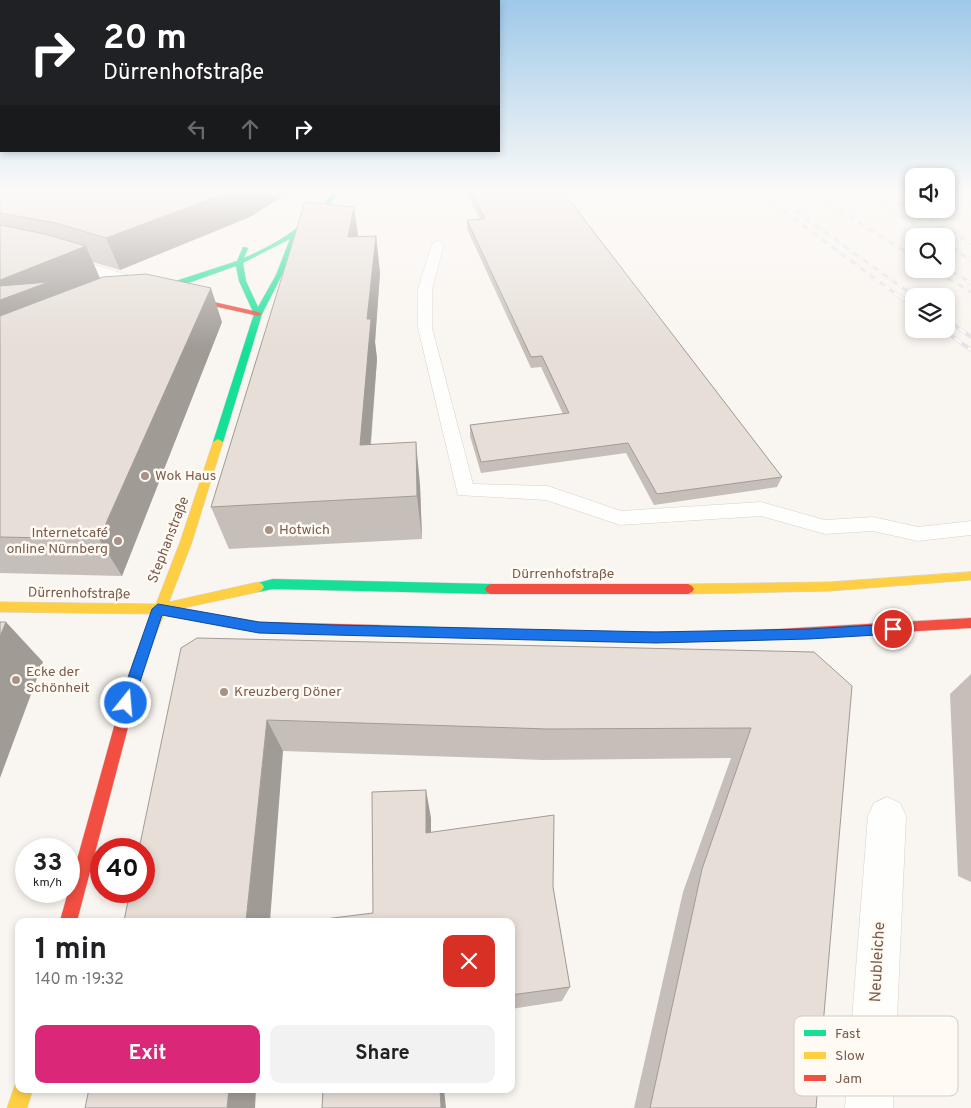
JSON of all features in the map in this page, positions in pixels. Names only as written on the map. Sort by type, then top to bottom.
[{"type":"main road","points":[[230,246],[234,245]]},
{"type":"main road","points":[[246,245],[240,252],[237,263],[258,314]]},
{"type":"main road","points":[[136,296],[153,289],[192,281],[237,263],[271,245]]},
{"type":"main road","name":"Stephanstraße","points":[[69,918],[126,703],[158,609],[186,542],[258,314],[279,275],[291,245]]},
{"type":"main road","points":[[153,289],[158,282],[177,270]]},
{"type":"main road","points":[[153,289],[258,314]]},
{"type":"main road","name":"Dürrenhofstraße","points":[[0,607],[99,610],[158,609],[273,584],[468,589],[750,590],[892,584],[971,576]]},
{"type":"main road","name":"Dürrenhofstraße","points":[[158,609],[259,628],[600,637],[809,634],[971,624]]},
{"type":"main road","points":[[18,1108],[22,1093]]},
{"type":"street","points":[[0,247],[65,260],[153,289]]},
{"type":"street","name":"Neubleiche","points":[[875,1016],[887,816]]},
{"type":"lane","points":[[438,245],[425,289],[425,328],[465,490],[548,493],[620,518],[761,509],[826,526],[873,524],[918,534],[971,528]]},
{"type":"building","points":[[0,245],[86,246],[0,280]]},
{"type":"building","points":[[292,245],[375,245],[367,319],[371,319],[360,445],[416,442],[417,496],[211,507]]},
{"type":"building","points":[[479,245],[604,245],[782,477],[657,494],[628,443],[481,462],[470,425],[569,413],[542,356],[531,357]]},
{"type":"building","points":[[146,274],[211,288],[99,539],[0,537],[0,316],[103,277]]},
{"type":"building","points":[[49,282],[0,300],[0,286]]},
{"type":"building","points":[[0,622],[6,622],[0,636]]},
{"type":"building","points":[[197,638],[814,652],[852,686],[824,1016],[794,1016],[794,1096],[817,1096],[816,1108],[650,1108],[702,869],[751,728],[548,729],[267,720],[246,918],[125,918],[128,903],[155,903],[155,838],[141,838],[181,648]]},
{"type":"building","points":[[426,790],[426,833],[554,815],[553,887],[570,987],[515,994],[515,918],[333,918],[373,913],[372,792]]},
{"type":"building","points":[[88,1093],[229,1093],[227,1108],[85,1108]]},
{"type":"building","points":[[323,1093],[440,1093],[441,1108],[322,1108]]},
{"type":"railway","points":[[829,245],[900,297]]},
{"type":"railway","points":[[843,245],[905,290]]},
{"type":"railway","points":[[895,245],[905,251]]},
{"type":"railway","points":[[955,250],[971,260]]},
{"type":"railway","points":[[955,273],[971,283]]},
{"type":"railway","points":[[947,278],[971,292]]},
{"type":"railway","points":[[898,295],[905,300]]},
{"type":"railway","points":[[955,325],[971,337]]},
{"type":"railway","points":[[954,338],[971,350]]},
{"type":"traffic: fast","points":[[149,291],[211,273],[277,245]]},
{"type":"traffic: fast","points":[[218,442],[258,314],[279,275],[291,245]]},
{"type":"traffic: fast","points":[[245,248],[239,264],[240,272],[242,281],[258,314]]},
{"type":"traffic: fast","points":[[258,587],[273,584],[491,589]]},
{"type":"traffic: fast","points":[[378,630],[601,637],[745,636]]},
{"type":"traffic: slow","points":[[124,716],[139,662],[186,542],[218,442]]},
{"type":"traffic: slow","points":[[688,589],[830,586],[971,576]]},
{"type":"traffic: slow","points":[[0,607],[158,609],[258,587]]},
{"type":"traffic: slow","points":[[17,1108],[22,1093]]},
{"type":"traffic: jam","points":[[181,296],[258,314]]},
{"type":"traffic: jam","points":[[491,589],[688,589]]},
{"type":"traffic: jam","points":[[167,611],[259,627],[378,630]]},
{"type":"traffic: jam","points":[[745,636],[971,623]]},
{"type":"traffic: jam","points":[[69,918],[124,716]]},
{"type":"place","name":"Wok Haus","points":[[145,476]]},
{"type":"place","name":"Hotwich","points":[[269,530]]},
{"type":"place","name":"Internetcafé online Nürnberg","points":[[118,541]]},
{"type":"place","name":"Ecke der Schönheit","points":[[16,680]]},
{"type":"place","name":"Kreuzberg Döner","points":[[224,692]]},
{"type":"route","points":[[126,703],[138,662],[158,609],[259,628],[656,638],[829,634],[893,629]]}]
